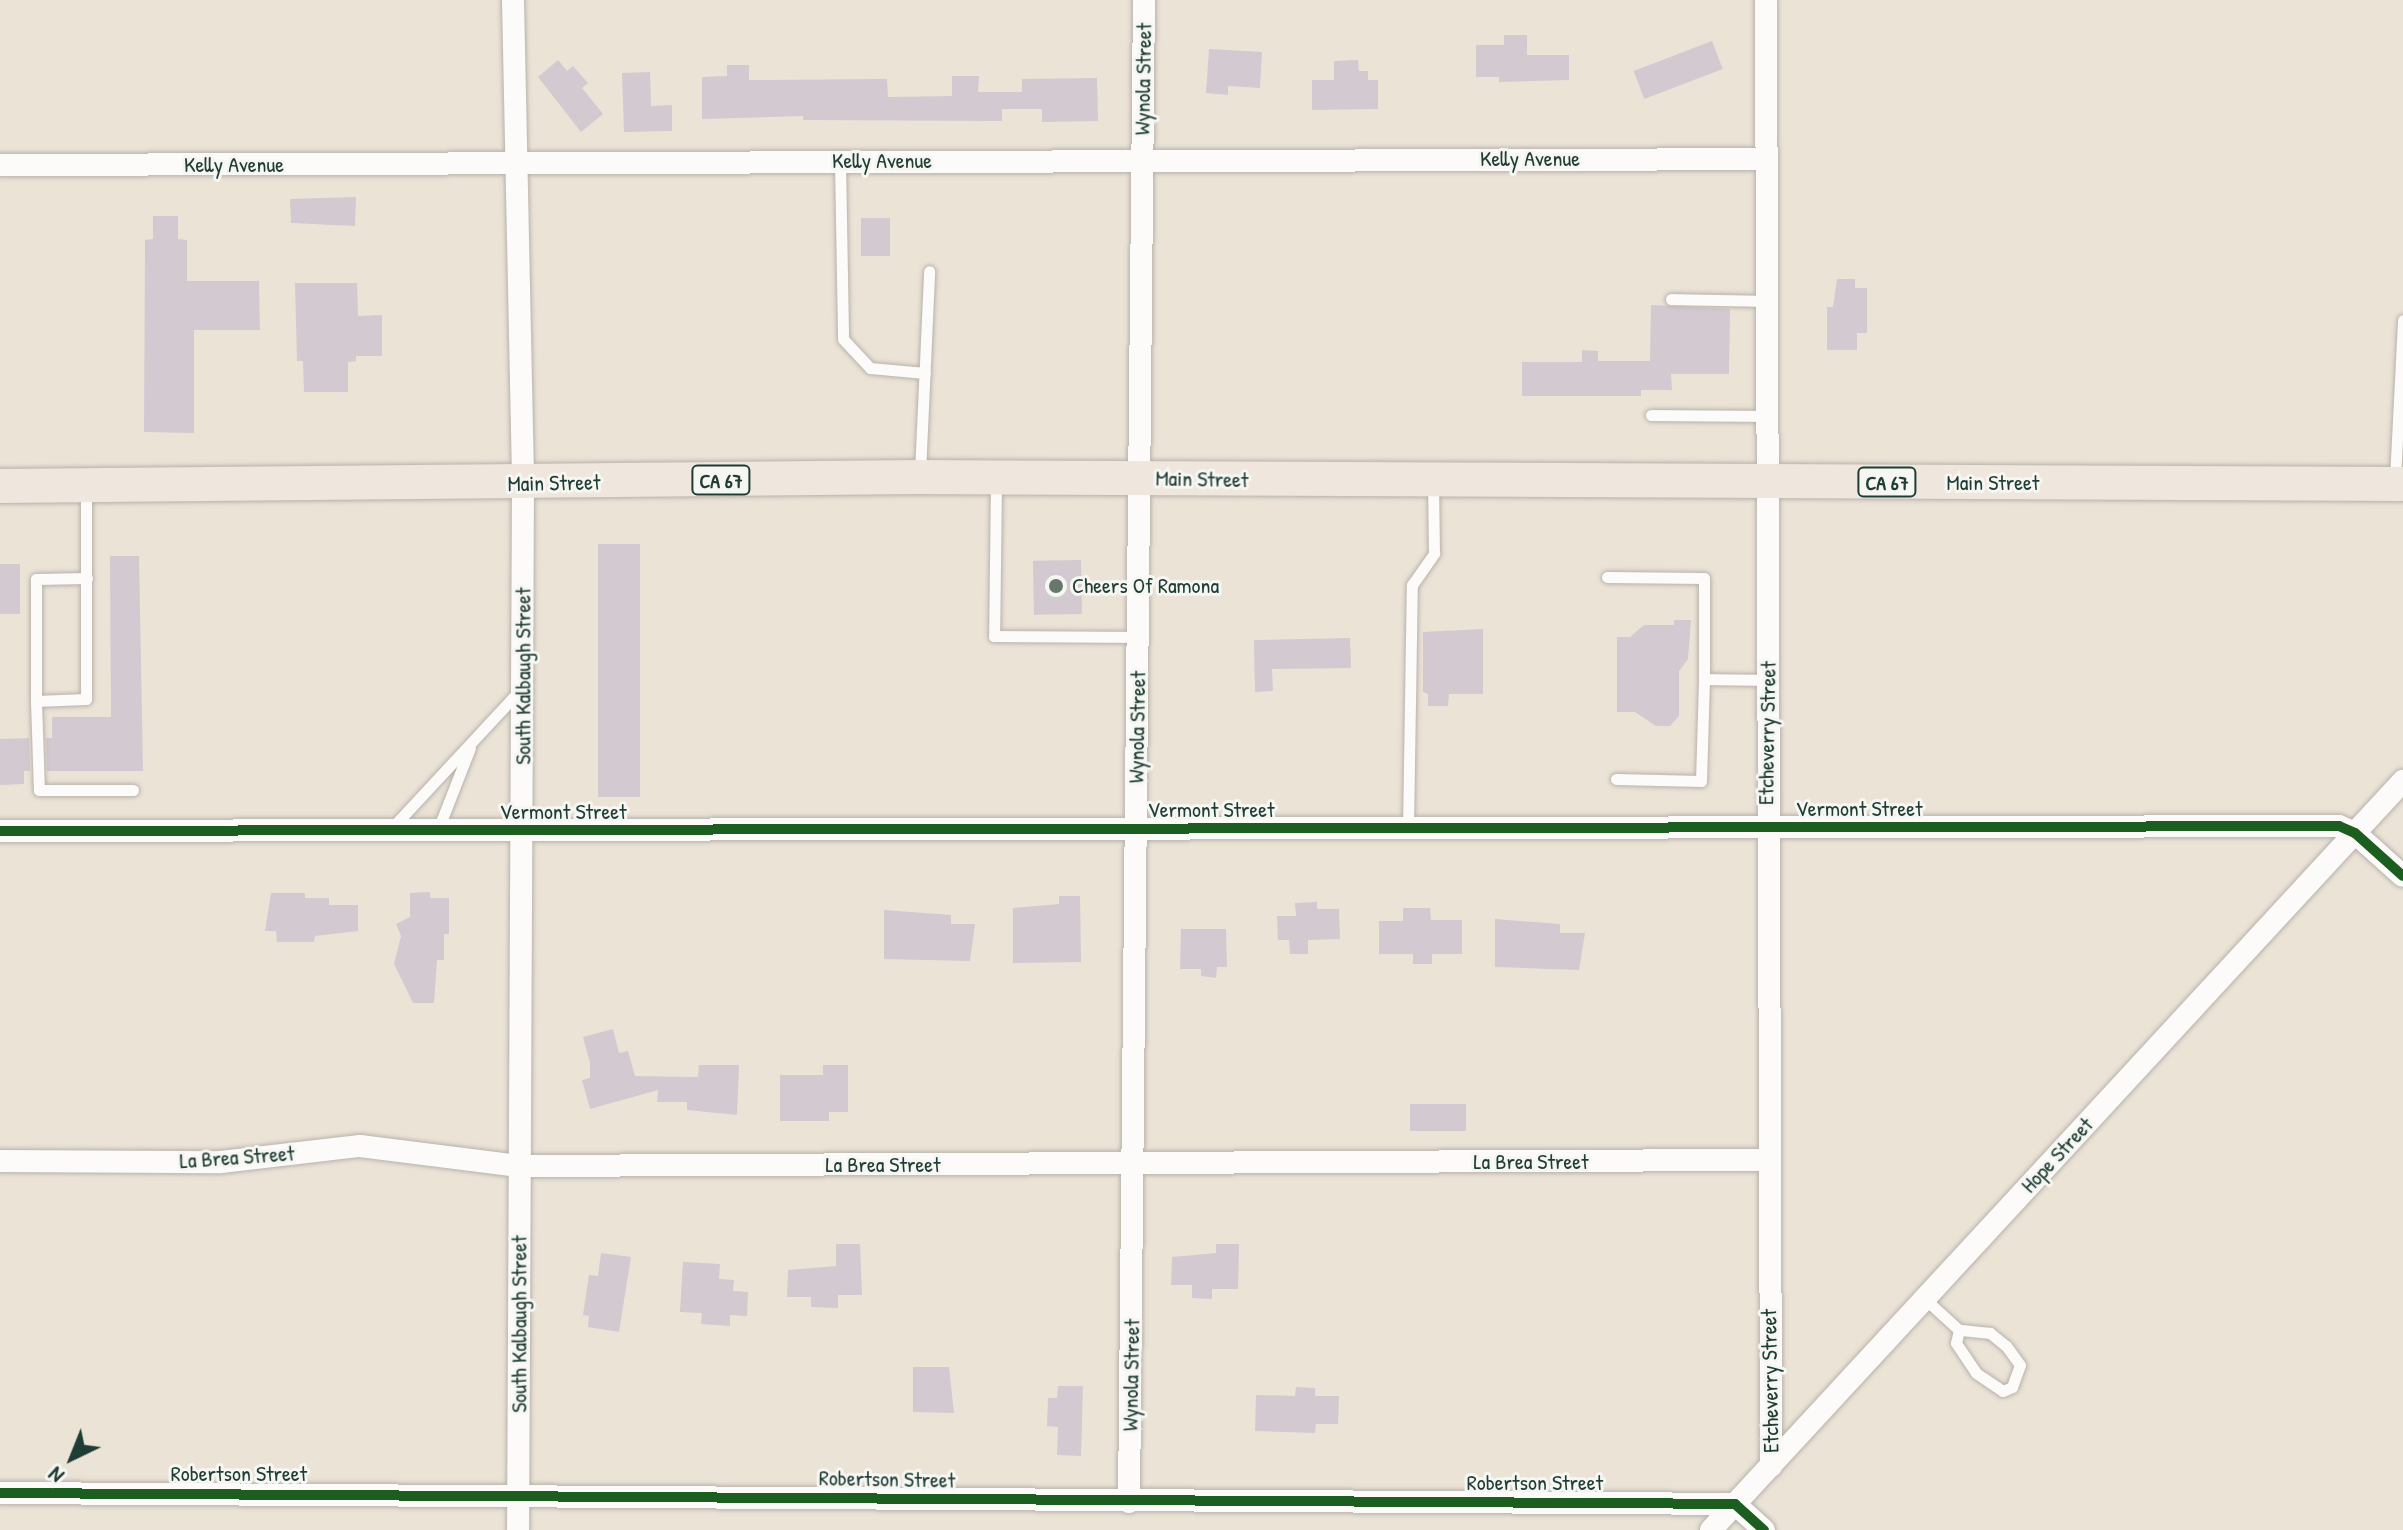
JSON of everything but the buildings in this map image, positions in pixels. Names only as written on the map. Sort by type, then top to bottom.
[{"type":"main road","name":"Main Street","points":[[0,486],[919,477],[1433,484],[1768,481],[2399,484]]},
{"type":"street","name":"South Kalbaugh Street","points":[[513,0],[523,483],[518,1530]]},
{"type":"street","name":"Wynola Street","points":[[1129,1502],[1144,0]]},
{"type":"street","name":"Etcheverry Street","points":[[1766,0],[1766,829],[1771,1466]]},
{"type":"street","name":"Kelly Avenue","points":[[0,165],[1141,158],[1764,159]]},
{"type":"street","name":"Hope Street","points":[[1711,1530],[2403,781]]},
{"type":"street","name":"Vermont Street","points":[[0,831],[522,833],[2339,826],[2355,833]]},
{"type":"street","points":[[2355,833],[2403,876]]},
{"type":"street","name":"La Brea Street","points":[[0,1161],[221,1162],[360,1146],[519,1166],[1769,1160]]},
{"type":"street","name":"Robertson Street","points":[[0,1493],[1735,1504]]},
{"type":"street","points":[[1735,1504],[1764,1530]]},
{"type":"lane","points":[[840,161],[843,339],[870,368],[925,373]]},
{"type":"lane","points":[[919,477],[929,271]]},
{"type":"lane","points":[[1671,299],[1766,301]]},
{"type":"lane","points":[[2399,484],[2403,320]]},
{"type":"lane","points":[[1651,415],[1768,416]]},
{"type":"lane","points":[[996,478],[994,636],[1138,637]]},
{"type":"lane","points":[[1408,830],[1412,585],[1434,553],[1433,484]]},
{"type":"lane","points":[[36,701],[86,699],[86,486]]},
{"type":"lane","points":[[1607,577],[1704,578],[1701,781],[1616,779]]},
{"type":"lane","points":[[87,578],[36,579],[39,790],[133,790]]},
{"type":"lane","points":[[1704,679],[1767,680]]},
{"type":"lane","points":[[388,832],[523,687]]},
{"type":"lane","points":[[437,832],[473,740]]},
{"type":"lane","points":[[1925,1299],[1959,1330],[1990,1333],[2006,1346],[2020,1365],[2012,1387],[2003,1391],[1976,1373],[1956,1343],[1959,1330]]},
{"type":"cycle path","points":[[0,831],[2339,826],[2355,833],[2403,876]]},
{"type":"cycle path","points":[[0,1493],[1735,1504],[1764,1530]]},
{"type":"place","name":"Cheers Of Ramona","points":[[1056,586]]}]
